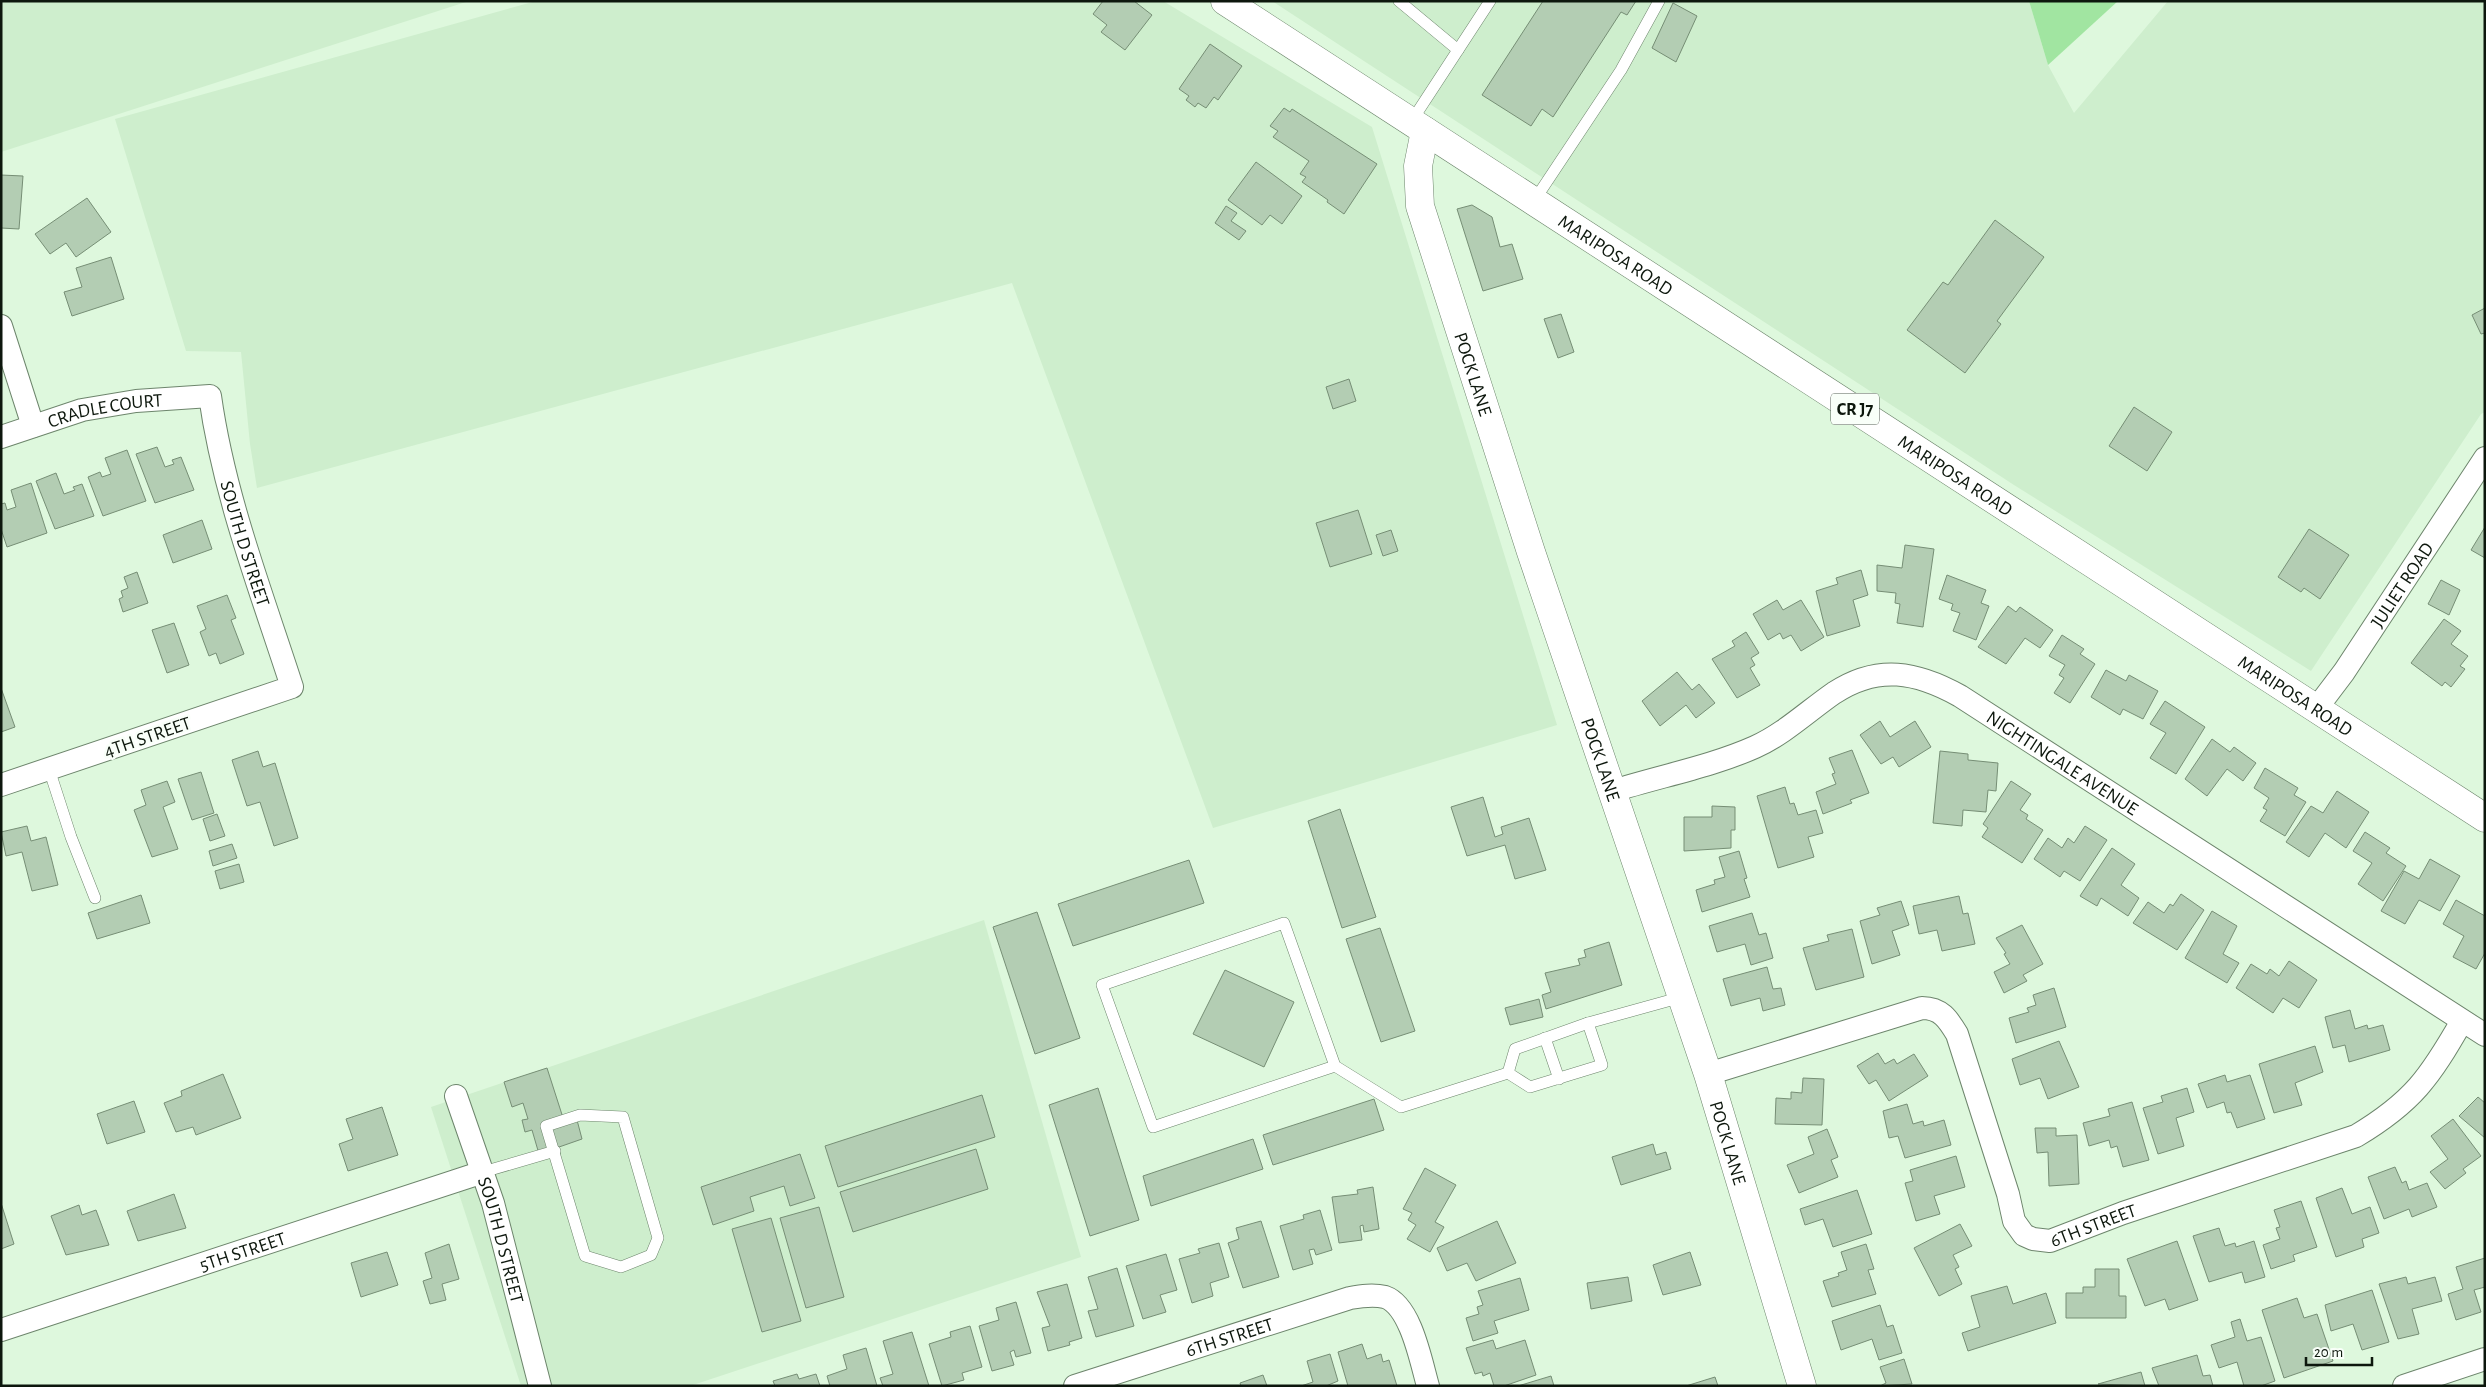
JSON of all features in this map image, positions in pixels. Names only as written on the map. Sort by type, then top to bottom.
[{"type":"main road","name":"MARIPOSA ROAD","points":[[1225,1],[2485,818]]},
{"type":"main road","name":"POCK LANE","points":[[1418,126],[1420,206],[1534,560],[1708,1074],[1802,1386]]},
{"type":"street","points":[[1,326],[34,426]]},
{"type":"street","name":"CRADLE COURT","points":[[1,437],[82,410],[136,401],[210,396]]},
{"type":"street","name":"SOUTH D STREET","points":[[210,396],[216,440],[231,499],[292,687]]},
{"type":"street","name":"JULIET ROAD","points":[[2316,709],[2344,672],[2485,458]]},
{"type":"street","name":"NIGHTINGALE AVENUE","points":[[1613,790],[1714,762],[1757,746],[1793,724],[1834,693],[1871,677],[1894,674],[1922,678],[1934,682],[1976,706],[2441,1004],[2462,1021],[2485,1035]]},
{"type":"street","name":"4TH STREET","points":[[1,785],[292,687]]},
{"type":"street","name":"6TH STREET","points":[[1708,1074],[1922,1008],[1940,1012],[1945,1015],[1957,1034],[2008,1194],[2014,1221],[2024,1234],[2033,1239],[2050,1241],[2114,1216],[2356,1136],[2388,1117],[2408,1100],[2428,1076],[2462,1021]]},
{"type":"street","name":"SOUTH D STREET","points":[[456,1096],[483,1172],[540,1386]]},
{"type":"street","name":"5TH STREET","points":[[1,1330],[483,1172]]},
{"type":"street","name":"6TH STREET","points":[[1075,1386],[1350,1298],[1368,1295],[1386,1298],[1400,1308],[1409,1323],[1428,1386]]},
{"type":"street","points":[[2404,1386],[2485,1359]]},
{"type":"lane","points":[[1399,1],[1458,50]]},
{"type":"lane","points":[[1418,126],[1458,50],[1490,1]]},
{"type":"lane","points":[[1534,201],[1621,70],[1659,1]]},
{"type":"lane","points":[[49,769],[70,837],[94,898]]},
{"type":"lane","points":[[1335,1066],[1154,1127],[1102,985],[1284,923],[1335,1066],[1401,1106],[1508,1073],[1530,1087],[1602,1065],[1588,1023]]},
{"type":"lane","points":[[1508,1073],[1515,1049],[1588,1023],[1682,997]]},
{"type":"lane","points":[[1545,1038],[1559,1079]]},
{"type":"lane","points":[[580,1115],[623,1117],[658,1238],[651,1255],[620,1267],[585,1256],[555,1151],[546,1126],[580,1115]]},
{"type":"lane","points":[[483,1172],[555,1151]]},
{"type":"shaded area","points":[[1,1],[469,1],[1,152]]},
{"type":"shaded area","points":[[536,1],[1163,1],[1372,127],[1557,725],[1213,828],[1012,283],[257,488],[250,444],[241,352],[186,351],[115,119]]},
{"type":"shaded area","points":[[1272,1],[2029,1],[2048,65],[2074,113],[2168,1],[2485,1],[2485,412],[2481,414],[2311,671],[2014,485]]},
{"type":"shaded area","points":[[984,920],[1081,1257],[690,1386],[521,1386],[431,1107]]},
{"type":"green space","points":[[2029,1],[2118,1],[2048,65]]},
{"type":"building","points":[[1103,1],[1134,1],[1152,15],[1125,50],[1101,32],[1107,25],[1093,14]]},
{"type":"building","points":[[1543,1],[1636,1],[1627,15],[1621,12],[1553,117],[1542,109],[1531,126],[1482,95]]},
{"type":"building","points":[[1673,3],[1697,16],[1676,62],[1652,48]]},
{"type":"building","points":[[1210,44],[1242,66],[1218,100],[1214,97],[1206,108],[1198,103],[1195,107],[1186,100],[1189,96],[1179,89]]},
{"type":"building","points":[[1284,108],[1290,112],[1292,109],[1377,164],[1344,214],[1302,182],[1306,177],[1300,174],[1309,161],[1273,137],[1278,131],[1270,126]]},
{"type":"building","points":[[1256,162],[1302,196],[1282,224],[1270,215],[1262,225],[1228,200]]},
{"type":"building","points":[[1,175],[23,176],[19,229],[1,228]]},
{"type":"building","points":[[87,198],[111,232],[76,257],[66,243],[50,254],[35,234]]},
{"type":"building","points":[[1472,205],[1492,217],[1500,247],[1512,244],[1523,279],[1483,291],[1457,209]]},
{"type":"building","points":[[1226,206],[1237,213],[1231,221],[1246,231],[1239,240],[1215,223]]},
{"type":"building","points":[[1995,220],[2044,257],[1997,321],[2001,324],[1965,373],[1907,330],[1943,282],[1948,285]]},
{"type":"building","points":[[111,257],[124,299],[72,316],[64,292],[82,287],[76,268]]},
{"type":"building","points":[[2485,308],[2485,333],[2481,334],[2472,315]]},
{"type":"building","points":[[1561,314],[1574,352],[1558,358],[1544,319]]},
{"type":"building","points":[[1349,379],[1356,401],[1333,409],[1326,387]]},
{"type":"building","points":[[2134,407],[2172,432],[2147,471],[2109,446]]},
{"type":"building","points":[[157,447],[165,467],[174,464],[172,460],[181,457],[194,490],[155,503],[136,454]]},
{"type":"building","points":[[127,450],[146,501],[103,516],[88,477],[100,472],[102,477],[111,474],[105,458]]},
{"type":"building","points":[[56,473],[64,494],[75,490],[73,487],[82,484],[94,516],[55,529],[36,481]]},
{"type":"building","points":[[31,483],[47,533],[7,547],[1,529],[1,504],[5,503],[7,510],[16,507],[11,490]]},
{"type":"building","points":[[1358,510],[1372,554],[1330,567],[1316,523]]},
{"type":"building","points":[[202,520],[212,549],[173,563],[163,535]]},
{"type":"building","points":[[2485,527],[2485,558],[2471,550]]},
{"type":"building","points":[[2309,529],[2349,555],[2320,599],[2304,588],[2301,592],[2278,577]]},
{"type":"building","points":[[1391,530],[1398,551],[1383,556],[1376,535]]},
{"type":"building","points":[[1905,545],[1934,549],[1923,627],[1897,623],[1900,604],[1895,603],[1896,593],[1877,591],[1877,565],[1902,568]]},
{"type":"building","points":[[1861,570],[1868,595],[1853,600],[1860,626],[1827,636],[1816,591],[1838,584],[1836,578]]},
{"type":"building","points":[[137,572],[148,603],[123,612],[119,599],[123,597],[121,591],[128,588],[124,577]]},
{"type":"building","points":[[1947,575],[1986,590],[1981,603],[1989,606],[1976,640],[1953,631],[1960,613],[1951,610],[1953,604],[1939,599]]},
{"type":"building","points":[[2441,580],[2460,590],[2449,615],[2428,604]]},
{"type":"building","points":[[227,595],[236,618],[231,620],[244,654],[220,664],[216,653],[209,656],[200,632],[206,629],[197,606]]},
{"type":"building","points":[[1777,600],[1783,610],[1801,600],[1824,637],[1801,651],[1791,635],[1783,639],[1780,633],[1768,640],[1753,614]]},
{"type":"building","points":[[2008,606],[2016,612],[2020,607],[2053,630],[2040,648],[2025,638],[2006,664],[1978,647]]},
{"type":"building","points":[[2444,619],[2461,631],[2451,644],[2468,656],[2460,666],[2465,669],[2451,687],[2445,682],[2442,686],[2411,663]]},
{"type":"building","points":[[174,623],[189,665],[167,673],[152,630]]},
{"type":"building","points":[[1746,632],[1759,653],[1751,658],[1755,665],[1750,668],[1760,685],[1737,698],[1712,659],[1735,646],[1732,641]]},
{"type":"building","points":[[2062,635],[2084,649],[2080,654],[2095,664],[2070,703],[2054,693],[2064,678],[2059,675],[2065,665],[2049,656]]},
{"type":"building","points":[[2106,670],[2126,681],[2129,675],[2158,691],[2143,719],[2123,709],[2120,715],[2091,697]]},
{"type":"building","points":[[1677,672],[1692,690],[1699,684],[1715,703],[1696,718],[1686,705],[1660,726],[1642,701]]},
{"type":"building","points":[[1,688],[15,727],[1,732]]},
{"type":"building","points":[[2165,701],[2205,727],[2176,774],[2150,758],[2166,733],[2150,724]]},
{"type":"building","points":[[1880,721],[1890,737],[1915,721],[1931,747],[1899,767],[1893,757],[1881,764],[1860,735]]},
{"type":"building","points":[[2212,739],[2230,752],[2234,747],[2256,763],[2243,781],[2227,769],[2207,796],[2185,779]]},
{"type":"building","points":[[1852,750],[1869,793],[1850,800],[1852,803],[1823,814],[1816,792],[1836,784],[1832,774],[1835,773],[1829,758]]},
{"type":"building","points":[[258,751],[263,767],[275,763],[298,838],[274,846],[260,802],[247,806],[232,760]]},
{"type":"building","points":[[1940,751],[1968,754],[1968,760],[1998,763],[1996,791],[1988,790],[1986,812],[1963,810],[1962,826],[1933,823]]},
{"type":"building","points":[[2265,768],[2298,788],[2294,795],[2306,802],[2285,836],[2260,821],[2267,810],[2263,808],[2269,798],[2254,788]]},
{"type":"building","points":[[201,772],[214,813],[192,820],[178,779]]},
{"type":"building","points":[[167,781],[175,802],[163,807],[178,849],[152,857],[134,810],[146,805],[141,790]]},
{"type":"building","points":[[2011,781],[2031,794],[2020,810],[2028,815],[2026,819],[2043,830],[2022,863],[1982,837],[1988,828],[1983,824]]},
{"type":"building","points":[[1785,787],[1790,804],[1794,803],[1798,815],[1816,810],[1823,833],[1808,837],[1814,857],[1778,868],[1757,796]]},
{"type":"building","points":[[2337,791],[2369,812],[2346,848],[2325,833],[2309,857],[2286,842],[2311,806],[2323,813]]},
{"type":"building","points":[[1483,797],[1495,837],[1503,834],[1501,827],[1529,818],[1546,870],[1515,879],[1505,845],[1467,856],[1451,807]]},
{"type":"building","points":[[1712,806],[1735,807],[1735,830],[1731,830],[1731,848],[1684,851],[1684,817],[1712,817]]},
{"type":"building","points":[[1340,809],[1376,917],[1342,928],[1308,821]]},
{"type":"building","points":[[217,814],[225,836],[210,841],[203,819]]},
{"type":"building","points":[[27,826],[31,841],[46,837],[58,885],[32,891],[22,852],[6,856],[1,832]]},
{"type":"building","points":[[2085,826],[2107,840],[2080,881],[2064,871],[2060,877],[2034,859],[2048,838],[2062,848],[2068,838],[2074,843]]},
{"type":"building","points":[[2365,832],[2390,848],[2386,853],[2406,866],[2383,901],[2358,884],[2372,863],[2353,851]]},
{"type":"building","points":[[232,844],[237,858],[213,866],[209,851]]},
{"type":"building","points":[[2112,848],[2135,864],[2121,885],[2139,898],[2128,916],[2101,898],[2097,906],[2080,896]]},
{"type":"building","points":[[1739,851],[1747,878],[1744,879],[1750,897],[1702,912],[1696,890],[1715,884],[1714,880],[1725,877],[1719,857]]},
{"type":"building","points":[[2430,859],[2460,876],[2440,911],[2419,900],[2405,924],[2381,911],[2404,871],[2419,879]]},
{"type":"building","points":[[1189,860],[1204,903],[1073,946],[1058,904]]},
{"type":"building","points":[[239,864],[244,882],[220,889],[215,871]]},
{"type":"building","points":[[2181,894],[2204,910],[2177,950],[2133,923],[2148,902],[2164,913],[2170,904],[2173,906]]},
{"type":"building","points":[[141,895],[150,923],[97,939],[88,913]]},
{"type":"building","points":[[1959,896],[1963,914],[1968,913],[1975,944],[1942,951],[1937,930],[1919,934],[1913,906]]},
{"type":"building","points":[[2456,900],[2485,916],[2485,953],[2476,969],[2453,957],[2464,936],[2443,924]]},
{"type":"building","points":[[1901,901],[1909,925],[1892,931],[1900,955],[1872,964],[1860,921],[1880,915],[1877,908]]},
{"type":"building","points":[[2212,911],[2237,926],[2223,954],[2239,963],[2227,983],[2185,958]]},
{"type":"building","points":[[1037,912],[1080,1038],[1035,1054],[993,927]]},
{"type":"building","points":[[1752,913],[1759,935],[1766,933],[1773,958],[1751,965],[1745,944],[1717,952],[1709,926]]},
{"type":"building","points":[[2022,925],[2043,964],[2023,975],[2027,981],[2004,993],[1994,972],[2010,964],[2004,954],[2006,953],[1996,938]]},
{"type":"building","points":[[1380,928],[1415,1031],[1381,1042],[1346,939]]},
{"type":"building","points":[[1852,929],[1864,977],[1816,990],[1803,948],[1829,941],[1827,935]]},
{"type":"building","points":[[1609,942],[1622,985],[1546,1009],[1542,995],[1551,992],[1545,973],[1580,965],[1578,959],[1586,957],[1584,950]]},
{"type":"building","points":[[2289,961],[2317,980],[2299,1008],[2283,998],[2273,1013],[2236,988],[2251,964],[2267,974],[2270,969],[2279,976]]},
{"type":"building","points":[[1767,967],[1773,989],[1781,988],[1785,1005],[1763,1011],[1760,998],[1731,1006],[1723,979]]},
{"type":"building","points":[[1225,970],[1294,1002],[1264,1067],[1193,1034]]},
{"type":"building","points":[[2054,988],[2066,1027],[2016,1043],[2009,1018],[2029,1012],[2027,1008],[2036,1005],[2033,995]]},
{"type":"building","points":[[1539,999],[1543,1017],[1510,1025],[1505,1008]]},
{"type":"building","points":[[2350,1010],[2355,1029],[2367,1025],[2368,1029],[2383,1025],[2390,1050],[2349,1062],[2345,1045],[2333,1048],[2325,1017]]},
{"type":"building","points":[[2059,1041],[2079,1087],[2048,1099],[2040,1078],[2020,1085],[2012,1059]]},
{"type":"building","points":[[2315,1046],[2323,1072],[2295,1083],[2302,1105],[2274,1113],[2259,1064]]},
{"type":"building","points":[[1878,1053],[1885,1064],[1894,1059],[1897,1064],[1914,1054],[1928,1076],[1889,1101],[1876,1080],[1869,1084],[1857,1066]]},
{"type":"building","points":[[547,1068],[565,1124],[577,1120],[582,1139],[539,1154],[532,1130],[525,1132],[522,1120],[528,1119],[523,1103],[512,1107],[504,1082]]},
{"type":"building","points":[[223,1074],[241,1118],[196,1135],[193,1127],[176,1132],[164,1103],[182,1096],[181,1091]]},
{"type":"building","points":[[2225,1075],[2227,1082],[2250,1075],[2265,1119],[2237,1128],[2231,1112],[2227,1113],[2224,1102],[2207,1108],[2198,1084]]},
{"type":"building","points":[[1803,1078],[1824,1079],[1822,1125],[1775,1124],[1776,1098],[1791,1099],[1791,1092],[1802,1093]]},
{"type":"building","points":[[1098,1088],[1139,1220],[1090,1236],[1049,1105]]},
{"type":"building","points":[[2187,1088],[2194,1112],[2176,1118],[2184,1146],[2158,1154],[2143,1108],[2163,1102],[2161,1096]]},
{"type":"building","points":[[982,1095],[995,1137],[838,1187],[825,1146]]},
{"type":"building","points":[[2478,1097],[2485,1103],[2485,1138],[2459,1116]]},
{"type":"building","points":[[1374,1099],[1384,1130],[1273,1165],[1263,1135]]},
{"type":"building","points":[[134,1101],[145,1132],[107,1144],[97,1114]]},
{"type":"building","points":[[2132,1102],[2149,1160],[2123,1167],[2117,1146],[2111,1148],[2109,1140],[2089,1146],[2083,1123],[2110,1116],[2108,1109]]},
{"type":"building","points":[[1907,1104],[1913,1124],[1923,1121],[1924,1126],[1944,1120],[1951,1145],[1905,1158],[1898,1136],[1889,1138],[1883,1111]]},
{"type":"building","points":[[382,1107],[398,1155],[348,1171],[339,1144],[353,1139],[346,1119]]},
{"type":"building","points":[[2453,1119],[2481,1156],[2463,1169],[2466,1173],[2445,1189],[2430,1172],[2448,1159],[2431,1136]]},
{"type":"building","points":[[2035,1128],[2056,1128],[2056,1136],[2077,1135],[2079,1184],[2049,1186],[2048,1152],[2037,1153]]},
{"type":"building","points":[[1827,1129],[1838,1157],[1831,1160],[1838,1177],[1799,1193],[1787,1165],[1814,1154],[1808,1137]]},
{"type":"building","points":[[1253,1139],[1263,1169],[1151,1206],[1143,1176]]},
{"type":"building","points":[[1653,1144],[1656,1155],[1666,1152],[1671,1169],[1621,1185],[1612,1157]]},
{"type":"building","points":[[976,1149],[988,1189],[853,1232],[840,1192]]},
{"type":"building","points":[[800,1154],[815,1198],[790,1206],[784,1186],[750,1197],[754,1211],[713,1225],[701,1187]]},
{"type":"building","points":[[1956,1156],[1965,1187],[1934,1196],[1940,1214],[1916,1221],[1905,1183],[1913,1181],[1910,1170]]},
{"type":"building","points":[[2395,1167],[2402,1183],[2406,1181],[2409,1190],[2427,1183],[2437,1207],[2412,1217],[2409,1209],[2384,1219],[2368,1177]]},
{"type":"building","points":[[1425,1168],[1456,1185],[1435,1222],[1444,1227],[1430,1252],[1407,1239],[1416,1225],[1408,1220],[1412,1213],[1403,1209]]},
{"type":"building","points":[[1373,1187],[1379,1229],[1364,1232],[1363,1225],[1360,1226],[1362,1240],[1339,1243],[1332,1197],[1358,1194],[1357,1190]]},
{"type":"building","points":[[2342,1188],[2352,1214],[2370,1207],[2379,1233],[2362,1239],[2364,1247],[2336,1257],[2316,1198]]},
{"type":"building","points":[[1857,1190],[1872,1234],[1833,1247],[1823,1219],[1805,1225],[1800,1209]]},
{"type":"building","points":[[174,1194],[186,1228],[138,1241],[127,1211]]},
{"type":"building","points":[[2301,1201],[2317,1247],[2293,1255],[2295,1261],[2271,1269],[2263,1245],[2280,1239],[2276,1228],[2280,1227],[2274,1210]]},
{"type":"building","points":[[1,1203],[14,1244],[1,1249]]},
{"type":"building","points":[[79,1205],[82,1215],[96,1210],[109,1245],[66,1255],[51,1216]]},
{"type":"building","points":[[819,1207],[844,1297],[806,1308],[780,1218]]},
{"type":"building","points":[[1320,1210],[1332,1250],[1316,1255],[1314,1249],[1309,1250],[1313,1264],[1293,1270],[1280,1226],[1304,1219],[1303,1215]]},
{"type":"building","points":[[771,1218],[801,1321],[762,1332],[732,1229]]},
{"type":"building","points":[[1261,1221],[1279,1277],[1243,1288],[1228,1243],[1239,1239],[1236,1228]]},
{"type":"building","points":[[1497,1221],[1516,1263],[1476,1281],[1467,1263],[1447,1271],[1437,1248]]},
{"type":"building","points":[[1960,1224],[1972,1246],[1953,1255],[1959,1267],[1955,1269],[1962,1284],[1939,1296],[1914,1248]]},
{"type":"building","points":[[2219,1228],[2225,1246],[2235,1243],[2236,1247],[2254,1241],[2265,1277],[2245,1283],[2242,1272],[2209,1282],[2193,1236]]},
{"type":"building","points":[[2177,1241],[2198,1300],[2169,1310],[2165,1299],[2145,1306],[2127,1259]]},
{"type":"building","points":[[1219,1243],[1229,1277],[1210,1283],[1213,1296],[1192,1303],[1179,1259],[1200,1253],[1198,1249]]},
{"type":"building","points":[[449,1244],[459,1279],[442,1284],[446,1300],[430,1304],[423,1281],[432,1278],[425,1253]]},
{"type":"building","points":[[1866,1244],[1874,1269],[1868,1270],[1876,1294],[1832,1307],[1823,1281],[1839,1276],[1838,1273],[1847,1270],[1841,1252]]},
{"type":"building","points":[[387,1252],[398,1285],[361,1297],[351,1263]]},
{"type":"building","points":[[1690,1252],[1701,1285],[1663,1295],[1653,1265]]},
{"type":"building","points":[[1166,1254],[1177,1290],[1160,1295],[1166,1312],[1143,1319],[1126,1266]]},
{"type":"building","points":[[2485,1258],[2485,1287],[2474,1290],[2481,1312],[2456,1320],[2448,1294],[2463,1289],[2456,1267]]},
{"type":"building","points":[[1117,1268],[1134,1326],[1096,1337],[1088,1311],[1098,1309],[1088,1277]]},
{"type":"building","points":[[2095,1269],[2119,1269],[2119,1296],[2126,1296],[2126,1318],[2066,1318],[2066,1293],[2083,1293],[2083,1287],[2095,1287]]},
{"type":"building","points":[[1628,1277],[1632,1301],[1591,1309],[1587,1283]]},
{"type":"building","points":[[2406,1277],[2408,1284],[2435,1277],[2442,1301],[2412,1309],[2419,1334],[2398,1339],[2379,1284]]},
{"type":"building","points":[[1520,1278],[1529,1310],[1494,1321],[1498,1333],[1473,1341],[1466,1318],[1479,1314],[1477,1307],[1483,1305],[1478,1291]]},
{"type":"building","points":[[1067,1284],[1082,1338],[1069,1342],[1070,1345],[1048,1351],[1042,1328],[1050,1326],[1037,1292]]},
{"type":"building","points":[[2007,1286],[2013,1304],[2046,1293],[2056,1323],[1968,1351],[1962,1333],[1980,1327],[1971,1296]]},
{"type":"building","points":[[2372,1290],[2389,1342],[2362,1350],[2353,1324],[2331,1331],[2325,1305]]},
{"type":"building","points":[[2297,1298],[2304,1318],[2317,1314],[2333,1361],[2284,1378],[2262,1310]]},
{"type":"building","points":[[1016,1302],[1031,1353],[1016,1357],[1014,1350],[1010,1352],[1014,1365],[992,1371],[979,1326],[999,1320],[996,1308]]},
{"type":"building","points":[[1880,1305],[1887,1327],[1893,1325],[1902,1353],[1879,1360],[1872,1339],[1841,1350],[1832,1321]]},
{"type":"building","points":[[2240,1319],[2247,1341],[2261,1337],[2275,1381],[2261,1386],[2244,1386],[2237,1362],[2219,1368],[2211,1345],[2235,1337],[2231,1322]]},
{"type":"building","points":[[970,1326],[982,1367],[962,1373],[964,1380],[942,1386],[929,1344],[951,1337],[950,1332]]},
{"type":"building","points":[[912,1332],[929,1386],[883,1386],[880,1378],[893,1374],[883,1341]]},
{"type":"building","points":[[1493,1340],[1496,1349],[1525,1340],[1536,1375],[1504,1386],[1494,1386],[1490,1373],[1483,1376],[1482,1372],[1475,1374],[1466,1348]]},
{"type":"building","points":[[1362,1344],[1367,1359],[1381,1354],[1383,1362],[1389,1360],[1397,1386],[1348,1386],[1338,1352]]},
{"type":"building","points":[[866,1348],[877,1386],[830,1386],[827,1376],[847,1369],[843,1355]]},
{"type":"building","points":[[1330,1354],[1338,1381],[1326,1386],[1301,1386],[1313,1382],[1307,1361]]},
{"type":"building","points":[[2197,1355],[2203,1376],[2210,1375],[2213,1386],[2159,1386],[2152,1368]]},
{"type":"building","points":[[1904,1359],[1912,1384],[1880,1386],[1886,1383],[1880,1367]]},
{"type":"building","points":[[2141,1372],[2145,1386],[2098,1384]]},
{"type":"building","points":[[797,1374],[799,1379],[816,1374],[820,1386],[775,1386],[773,1381]]},
{"type":"building","points":[[1263,1375],[1267,1386],[1241,1386],[1240,1383]]},
{"type":"building","points":[[1551,1376],[1554,1386],[1518,1386]]},
{"type":"building","points":[[1715,1377],[1718,1386],[1686,1386]]}]
